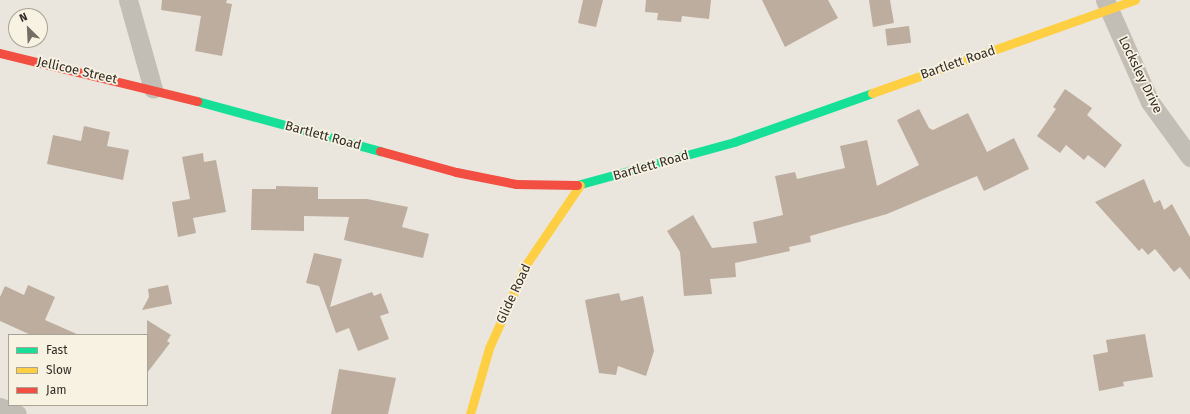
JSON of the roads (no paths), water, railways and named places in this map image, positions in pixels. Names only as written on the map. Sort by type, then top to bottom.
[{"type":"street","points":[[128,0],[153,89]]},
{"type":"street","name":"Bartlett Road","points":[[153,89],[456,172],[516,184],[580,185],[734,142],[1107,5],[1135,0]]},
{"type":"street","name":"Locksley Drive","points":[[1107,5],[1150,102],[1190,157]]},
{"type":"street","name":"Jellicoe Street","points":[[0,53],[153,89]]},
{"type":"street","name":"Glide Road","points":[[470,414],[489,348],[527,263],[580,185]]},
{"type":"street","points":[[0,407],[16,414]]}]
